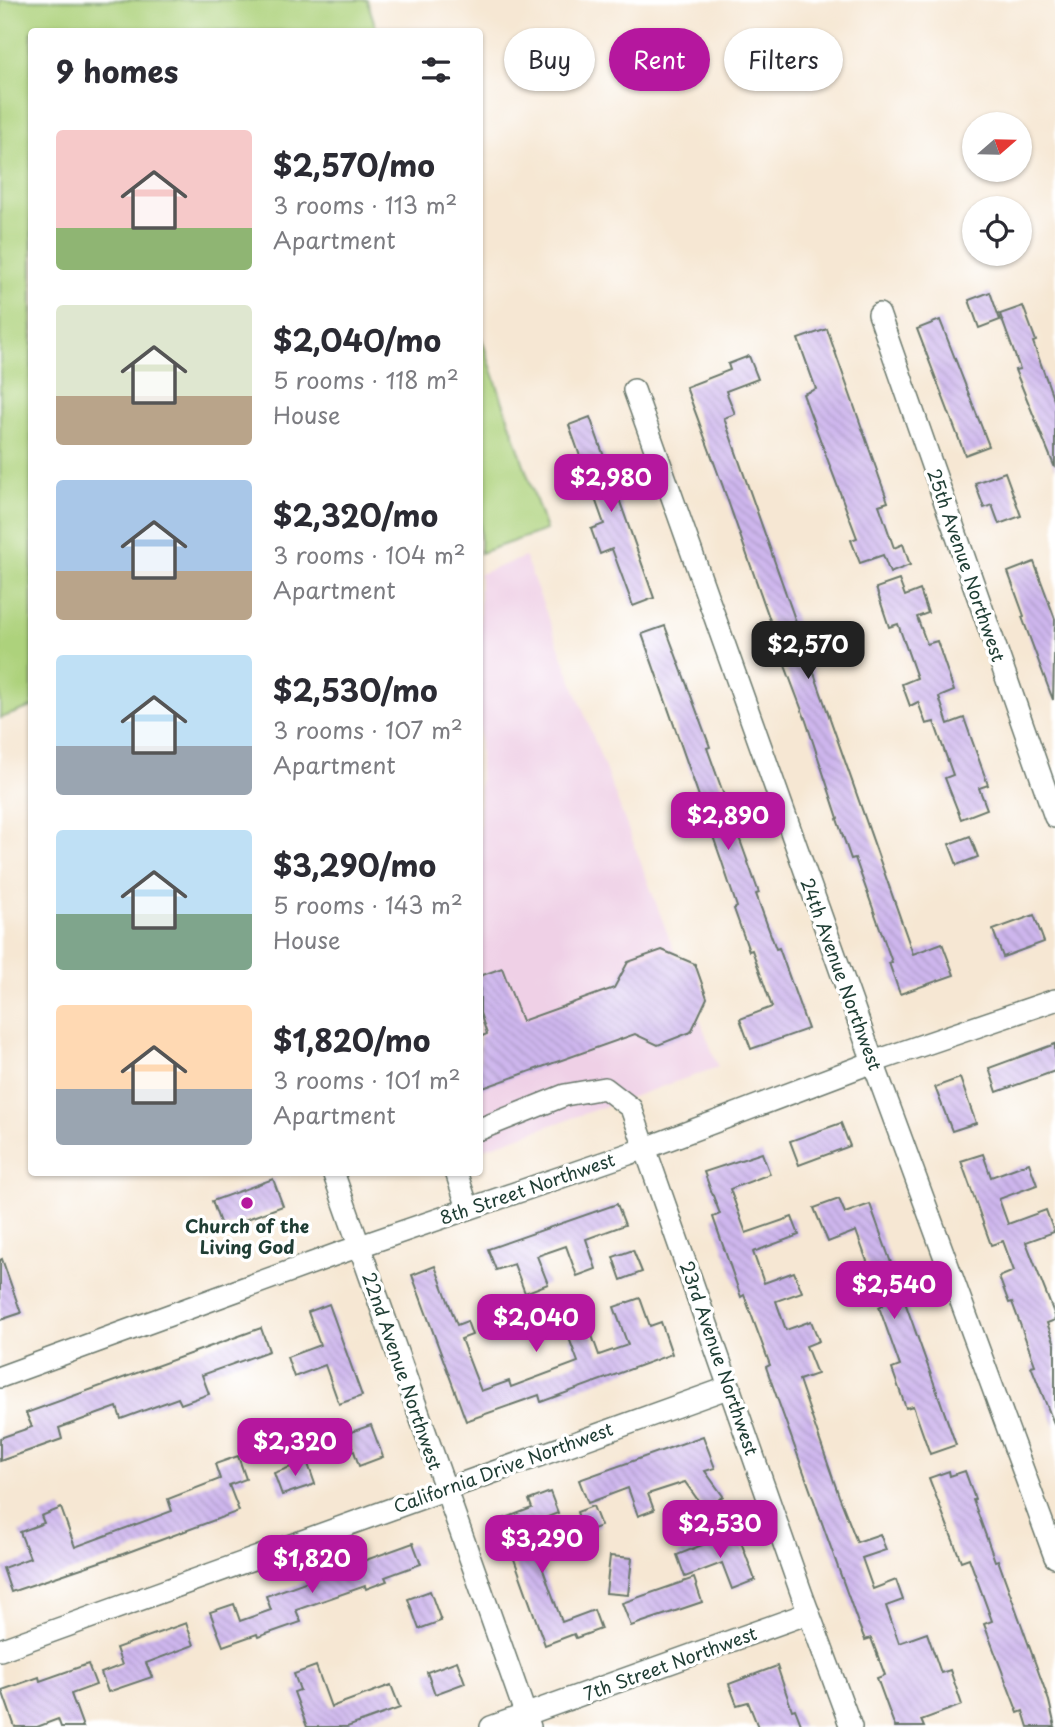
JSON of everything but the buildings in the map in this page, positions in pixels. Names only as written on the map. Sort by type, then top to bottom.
[{"type":"street","name":"25th Avenue Northwest","points":[[879,314],[1046,764],[1055,817]]},
{"type":"street","name":"24th Avenue Northwest","points":[[634,390],[873,1062],[1055,1557]]},
{"type":"street","name":"8th Street Northwest","points":[[0,1377],[468,1208],[646,1148],[873,1062],[1055,1000]]},
{"type":"street","name":"23rd Avenue Northwest","points":[[483,1128],[565,1095],[605,1088],[631,1108],[851,1727]]},
{"type":"street","name":"22nd Avenue Northwest","points":[[334,1176],[528,1721]]},
{"type":"street","points":[[457,1176],[468,1208]]},
{"type":"street","name":"California Drive Northwest","points":[[0,1650],[730,1387]]},
{"type":"street","name":"7th Street Northwest","points":[[491,1727],[528,1721],[809,1613]]},
{"type":"shaded area","points":[[525,557],[718,1067],[483,1149],[483,573]]},
{"type":"green space","points":[[0,0],[367,0],[376,28],[28,28],[28,708],[0,718]]},
{"type":"green space","points":[[483,343],[546,530],[483,552]]},
{"type":"place","name":"Church of the Living God","points":[[247,1203]]}]
